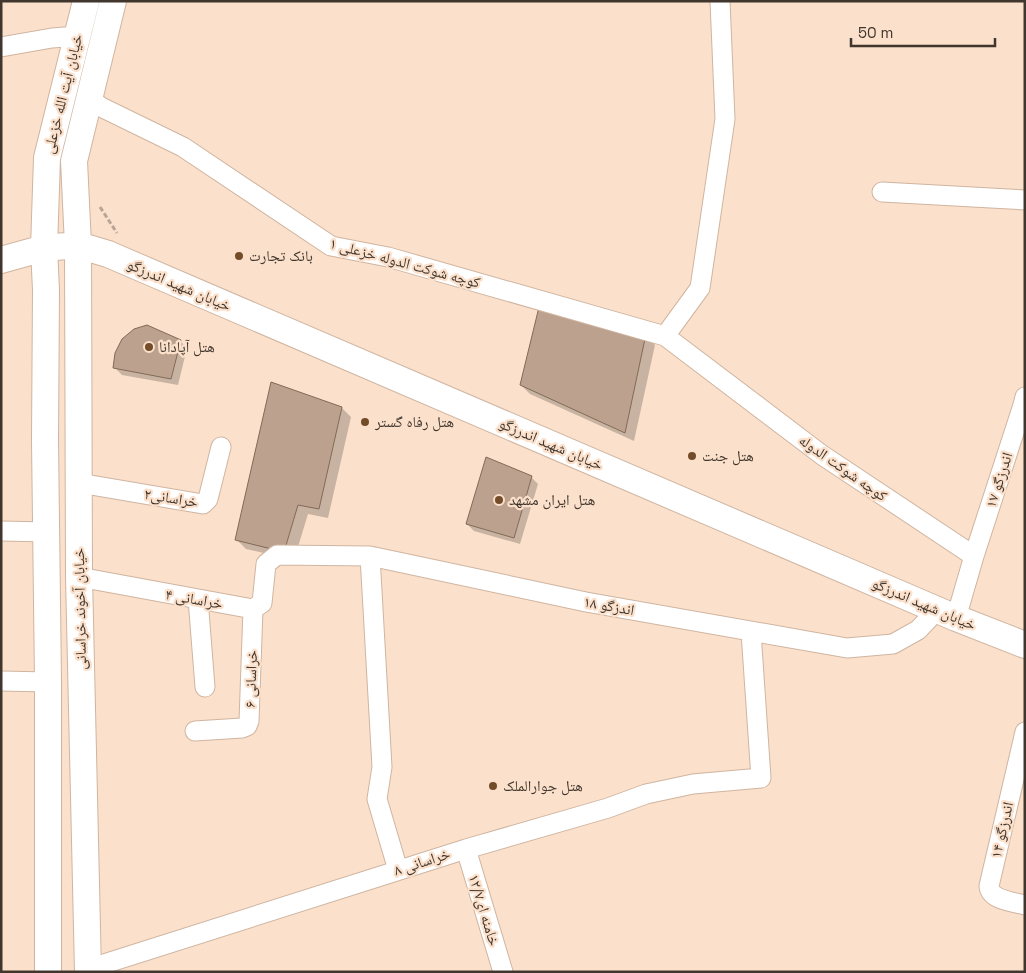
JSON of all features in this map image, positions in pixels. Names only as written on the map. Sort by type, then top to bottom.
[{"type":"main road","name":"خیابان آیت الله خزعلی","points":[[44,248],[47,158],[86,1]]},
{"type":"main road","name":"خیابان آیت الله خزعلی","points":[[78,245],[74,161],[113,1]]},
{"type":"main road","points":[[1,260],[44,248],[78,245]]},
{"type":"main road","name":"خیابان آخوند خراسانی","points":[[78,245],[79,577],[88,970]]},
{"type":"main road","name":"خیابان شهید اندرزگو","points":[[78,245],[108,254],[947,614],[1025,645]]},
{"type":"main road","points":[[44,248],[46,290],[48,972]]},
{"type":"street","points":[[665,336],[700,288],[725,119],[720,1]]},
{"type":"street","points":[[1,47],[52,38],[78,36]]},
{"type":"street","name":"کوچه شوکت الدوله خزعلی ۱","points":[[89,98],[101,107],[183,147],[331,246],[388,257],[665,336]]},
{"type":"street","points":[[882,192],[1025,200]]},
{"type":"street","name":"کوچه شوکت الدوله","points":[[665,336],[822,455],[974,556]]},
{"type":"street","name":"اندرزگو ۱۷","points":[[974,556],[1024,403]]},
{"type":"street","name":"خراسانی۲","points":[[79,483],[203,504],[208,499],[221,447]]},
{"type":"street","points":[[1,531],[47,532]]},
{"type":"street","name":"اندزگو ۱۸","points":[[254,610],[262,603],[266,564],[277,555],[370,556],[586,602],[847,648],[893,644],[947,614]]},
{"type":"street","points":[[370,556],[382,767],[377,799],[398,870]]},
{"type":"street","points":[[947,614],[974,556]]},
{"type":"street","name":"خراسانی ۴","points":[[79,577],[254,610]]},
{"type":"street","points":[[198,599],[206,687]]},
{"type":"street","name":"خراسانی ۶","points":[[194,731],[242,728],[247,726],[249,721],[254,610]]},
{"type":"street","name":"خراسانی ۸","points":[[88,970],[398,870],[577,818],[646,794],[693,784],[761,778],[751,632]]},
{"type":"street","points":[[1,681],[48,682]]},
{"type":"street","name":"اندرزگو ۱۴","points":[[1025,732],[989,886],[993,896],[1025,905]]},
{"type":"street","name":"خامنه ای۱۲/۷","points":[[466,849],[503,972]]},
{"type":"path","points":[[96,201],[117,234]]},
{"type":"building","points":[[539,307],[646,334],[625,433],[520,385]]},
{"type":"building","name":"هتل آپادانا","points":[[147,325],[181,340],[171,379],[113,368],[115,353],[122,339],[134,329]]},
{"type":"building","points":[[271,382],[342,407],[319,509],[298,505],[284,552],[235,540]]},
{"type":"building","name":"هتل ایران مشهد","points":[[486,457],[532,476],[514,538],[466,524]]},
{"type":"place","name":"بانک تجارت","points":[[239,256]]},
{"type":"place","name":"هتل آپادانا","points":[[149,347]]},
{"type":"place","name":"هتل رفاه گستر","points":[[365,422]]},
{"type":"place","name":"هتل جنت","points":[[692,456]]},
{"type":"place","name":"هتل ایران مشهد","points":[[499,500]]},
{"type":"place","name":"هتل جوارالملک","points":[[493,786]]}]
